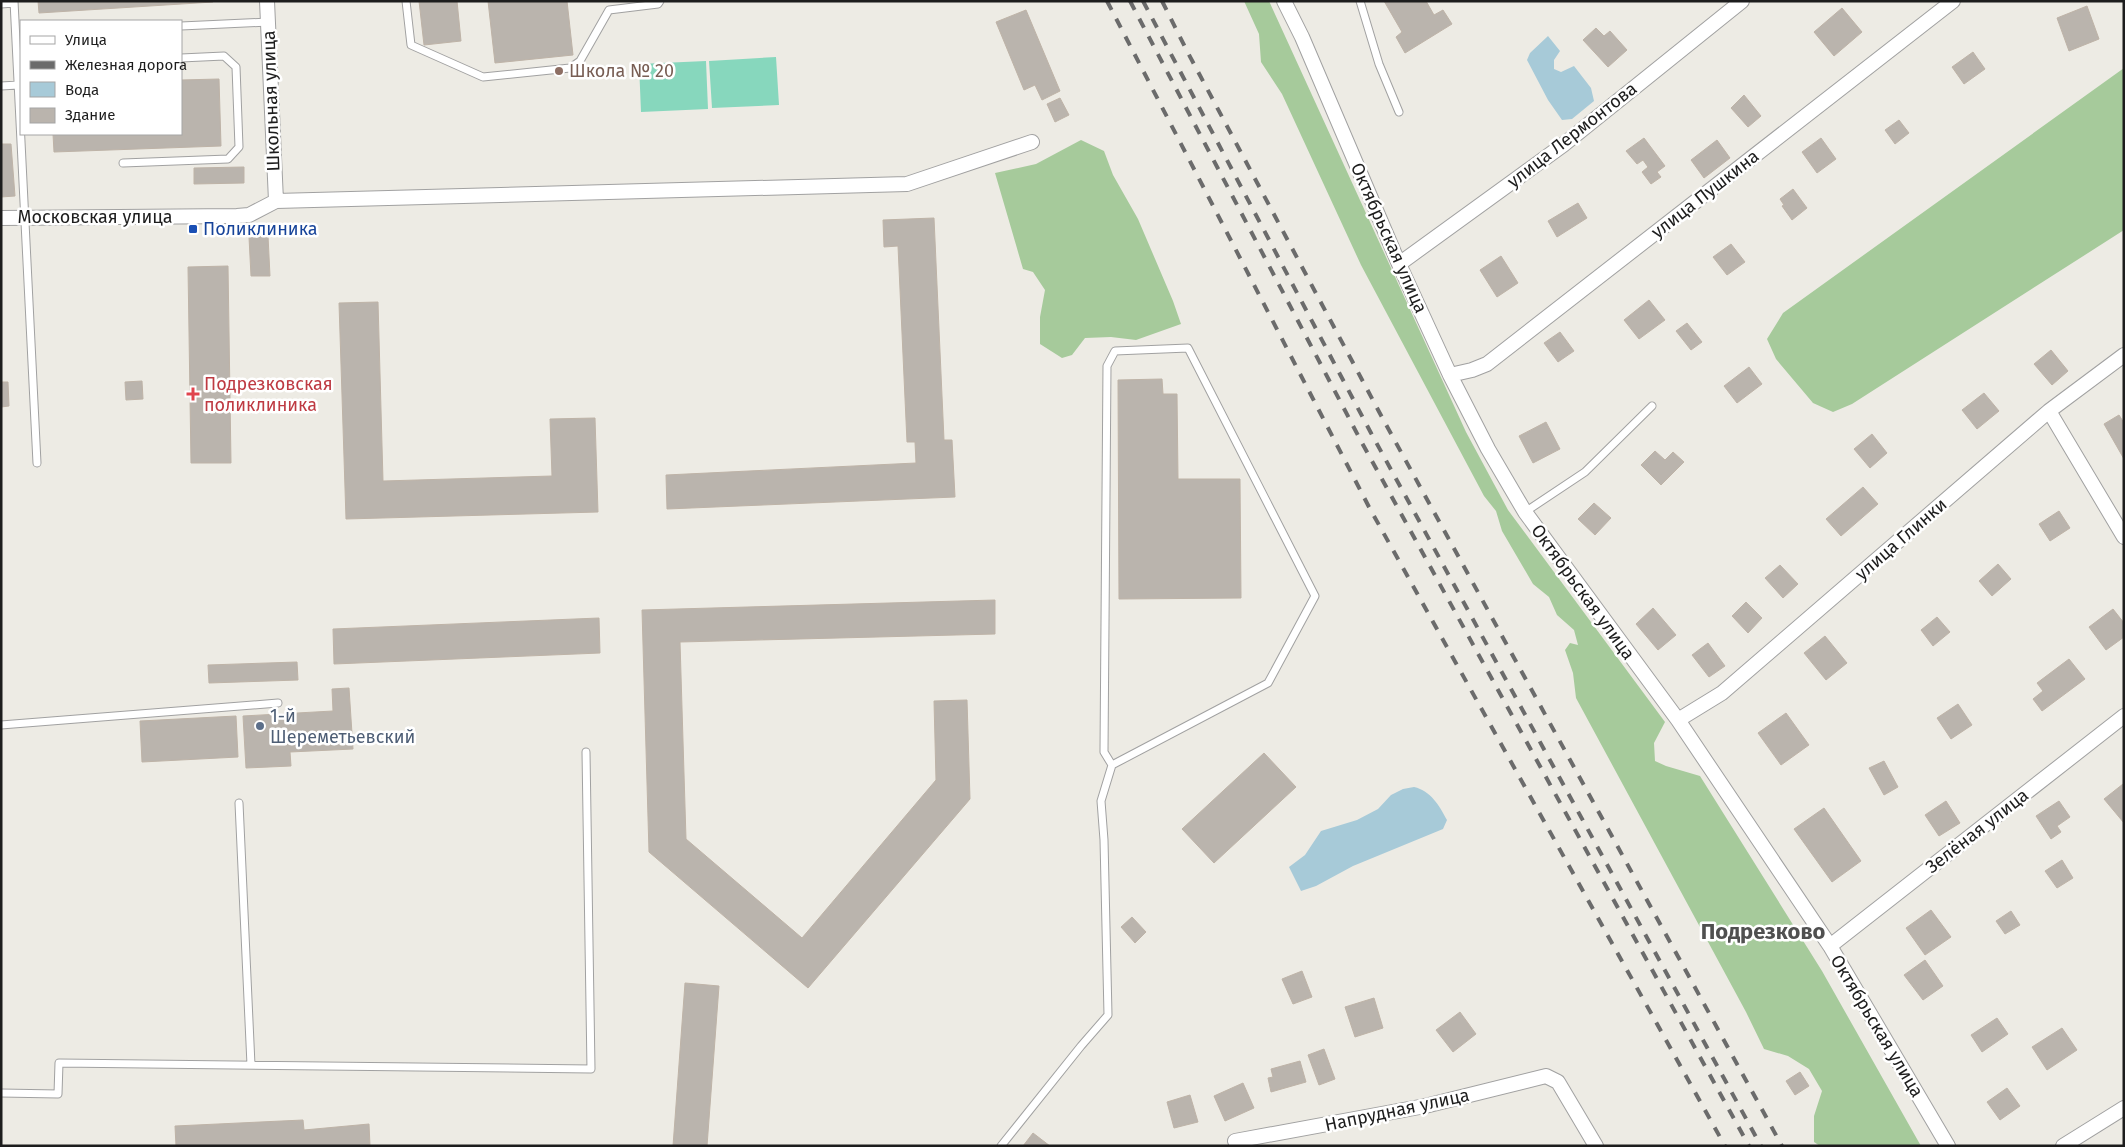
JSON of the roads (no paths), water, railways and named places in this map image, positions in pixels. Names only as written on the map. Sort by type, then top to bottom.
[{"type":"street","name":"Школьная улица","points":[[267,1],[276,201]]},
{"type":"street","name":"Октябрьская улица","points":[[1284,1],[1302,37],[1399,264],[1450,375],[1488,448],[1525,512],[1678,720],[1830,946],[1948,1146]]},
{"type":"street","name":"улица Лермонтова","points":[[1399,264],[1563,145],[1742,1]]},
{"type":"street","name":"улица Пушкина","points":[[1450,375],[1487,364],[1953,1]]},
{"type":"street","points":[[276,201],[907,184],[1032,142]]},
{"type":"street","name":"Московская улица","points":[[1,218],[249,215],[276,201]]},
{"type":"street","name":"улица Глинки","points":[[1678,720],[1722,693],[2049,411],[2124,355]]},
{"type":"street","points":[[2049,411],[2124,537]]},
{"type":"street","name":"Зелёная улица","points":[[1830,946],[2124,716]]},
{"type":"street","name":"Напрудная улица","points":[[1235,1142],[1425,1106],[1546,1076],[1558,1082],[1596,1146]]},
{"type":"street","points":[[2063,1146],[2124,1108]]},
{"type":"lane","points":[[406,1],[411,45],[483,77],[570,68],[580,61],[609,10],[658,4],[660,1]]},
{"type":"lane","points":[[1360,1],[1379,64],[1399,112]]},
{"type":"lane","points":[[1,4],[14,2],[18,35],[20,123]]},
{"type":"lane","points":[[182,26],[268,22]]},
{"type":"lane","points":[[123,163],[228,159],[239,147],[236,67],[224,56],[182,58]]},
{"type":"lane","points":[[1,86],[18,85]]},
{"type":"lane","points":[[21,135],[36,463]]},
{"type":"lane","points":[[1001,1146],[1075,1053],[1108,1015],[1104,840],[1100,801],[1112,765],[1268,683],[1315,596],[1188,348],[1115,351],[1107,366],[1104,752],[1112,765]]},
{"type":"lane","points":[[1525,512],[1585,472],[1652,406]]},
{"type":"lane","points":[[1,724],[278,703]]},
{"type":"lane","points":[[1,1093],[58,1094],[59,1063],[591,1069],[586,752]]},
{"type":"lane","points":[[239,803],[251,1065]]},
{"type":"water","points":[[1548,36],[1560,51],[1554,60],[1554,69],[1561,72],[1574,66],[1591,88],[1594,101],[1572,119],[1562,120],[1548,100],[1527,60],[1530,53]]},
{"type":"water","points":[[1414,787],[1430,795],[1438,804],[1447,820],[1443,829],[1353,866],[1316,886],[1301,891],[1289,867],[1305,855],[1321,831],[1357,820],[1378,809],[1391,795],[1403,789]]},
{"type":"railway","points":[[1107,1],[1369,507],[1725,1146]]},
{"type":"railway","points":[[1130,1],[1361,441],[1749,1146]]},
{"type":"railway","points":[[1143,1],[1371,433],[1761,1146]]},
{"type":"railway","points":[[1162,1],[1384,421],[1782,1146]]},
{"type":"place","name":"Школа № 20","points":[[559,71]]},
{"type":"place","name":"Поликлиника","points":[[193,229]]},
{"type":"place","name":"Подрезковская поликлиника","points":[[193,394]]},
{"type":"place","name":"1-й Шереметьевский","points":[[260,726]]},
{"type":"district","name":"Подрезково","points":[[1763,931]]}]
